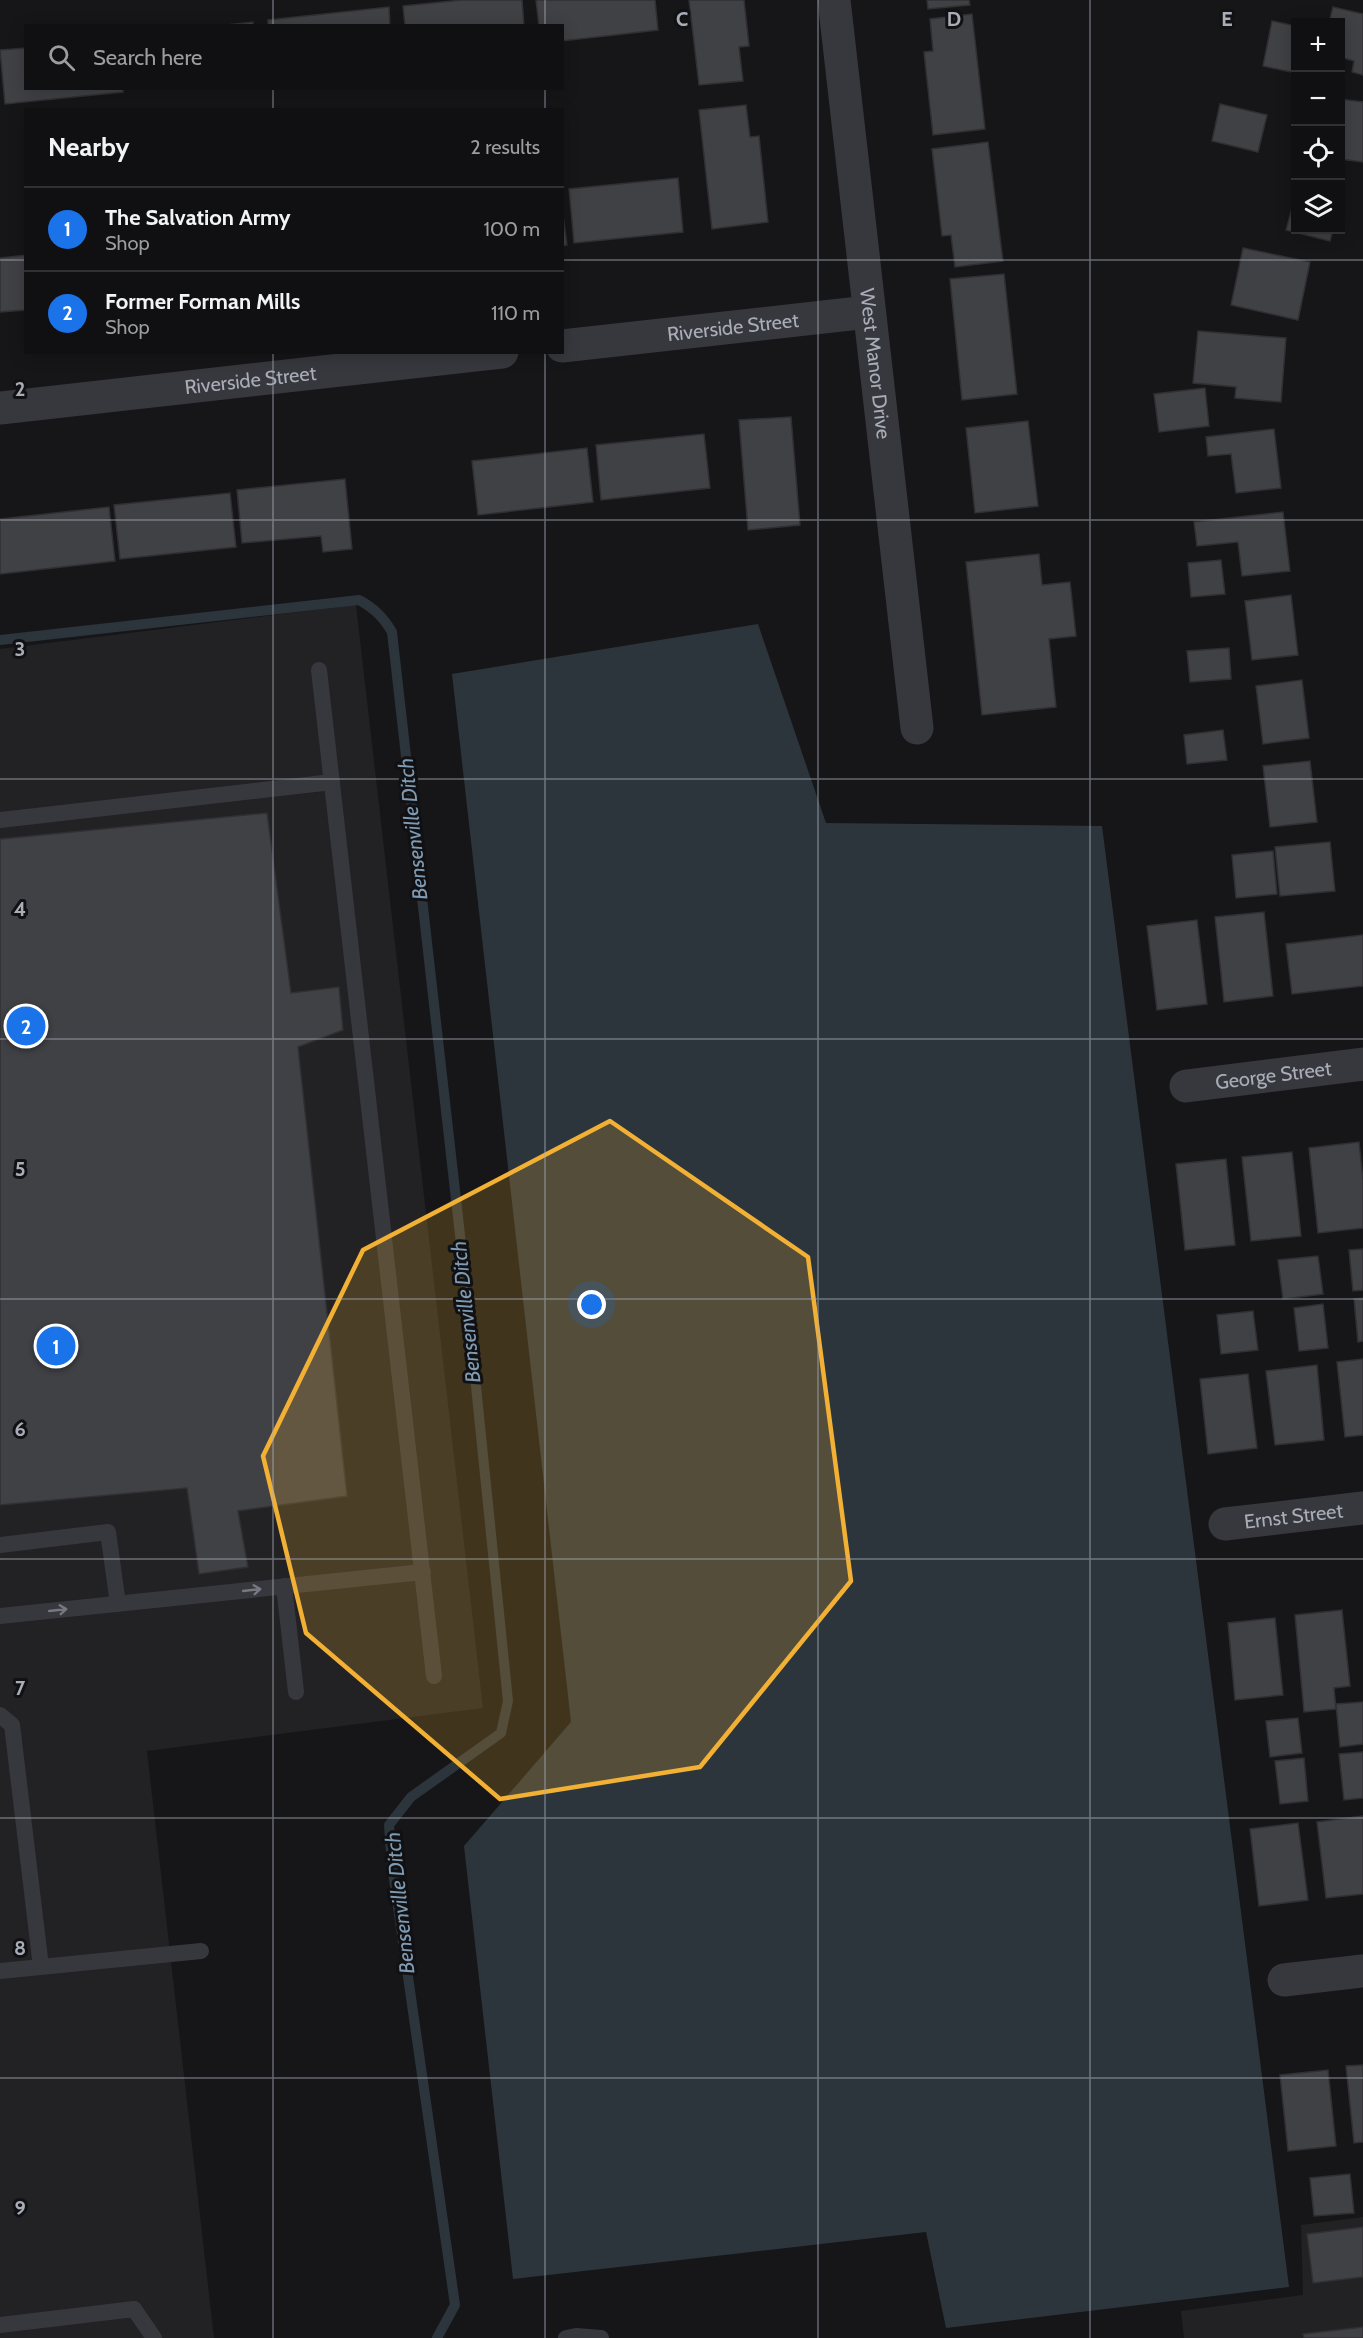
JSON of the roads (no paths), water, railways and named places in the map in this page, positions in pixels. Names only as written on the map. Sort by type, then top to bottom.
[{"type":"street","name":"West Manor Drive","points":[[834,0],[916,728]]},
{"type":"street","name":"Riverside Street","points":[[564,346],[868,312]]},
{"type":"street","name":"Riverside Street","points":[[0,408],[484,354]]},
{"type":"street","name":"George Street","points":[[1186,1086],[1363,1064]]},
{"type":"street","name":"Ernst Street","points":[[1224,1524],[1363,1508]]},
{"type":"street","points":[[1284,1980],[1363,1971]]},
{"type":"lane","points":[[319,670],[434,1676]]},
{"type":"lane","points":[[0,820],[332,782]]},
{"type":"lane","points":[[0,1545],[108,1532],[117,1604]]},
{"type":"lane","points":[[0,1616],[423,1572]]},
{"type":"lane","points":[[284,1586],[296,1692]]},
{"type":"lane","points":[[0,1715],[12,1725],[41,1967]]},
{"type":"lane","points":[[0,1971],[201,1951]]},
{"type":"lane","points":[[0,2325],[134,2309],[154,2338]]},
{"type":"lane","points":[[566,2338],[576,2336],[601,2338]]},
{"type":"waterway","name":"Bensenville Ditch","points":[[0,640],[359,600],[378,613],[392,632],[466,1288],[508,1701],[501,1733],[411,1797],[389,1825],[392,1865],[455,2305],[437,2338]]},
{"type":"place","name":"Former Forman Mills","points":[[26,1026]]},
{"type":"place","name":"The Salvation Army","points":[[56,1346]]}]
